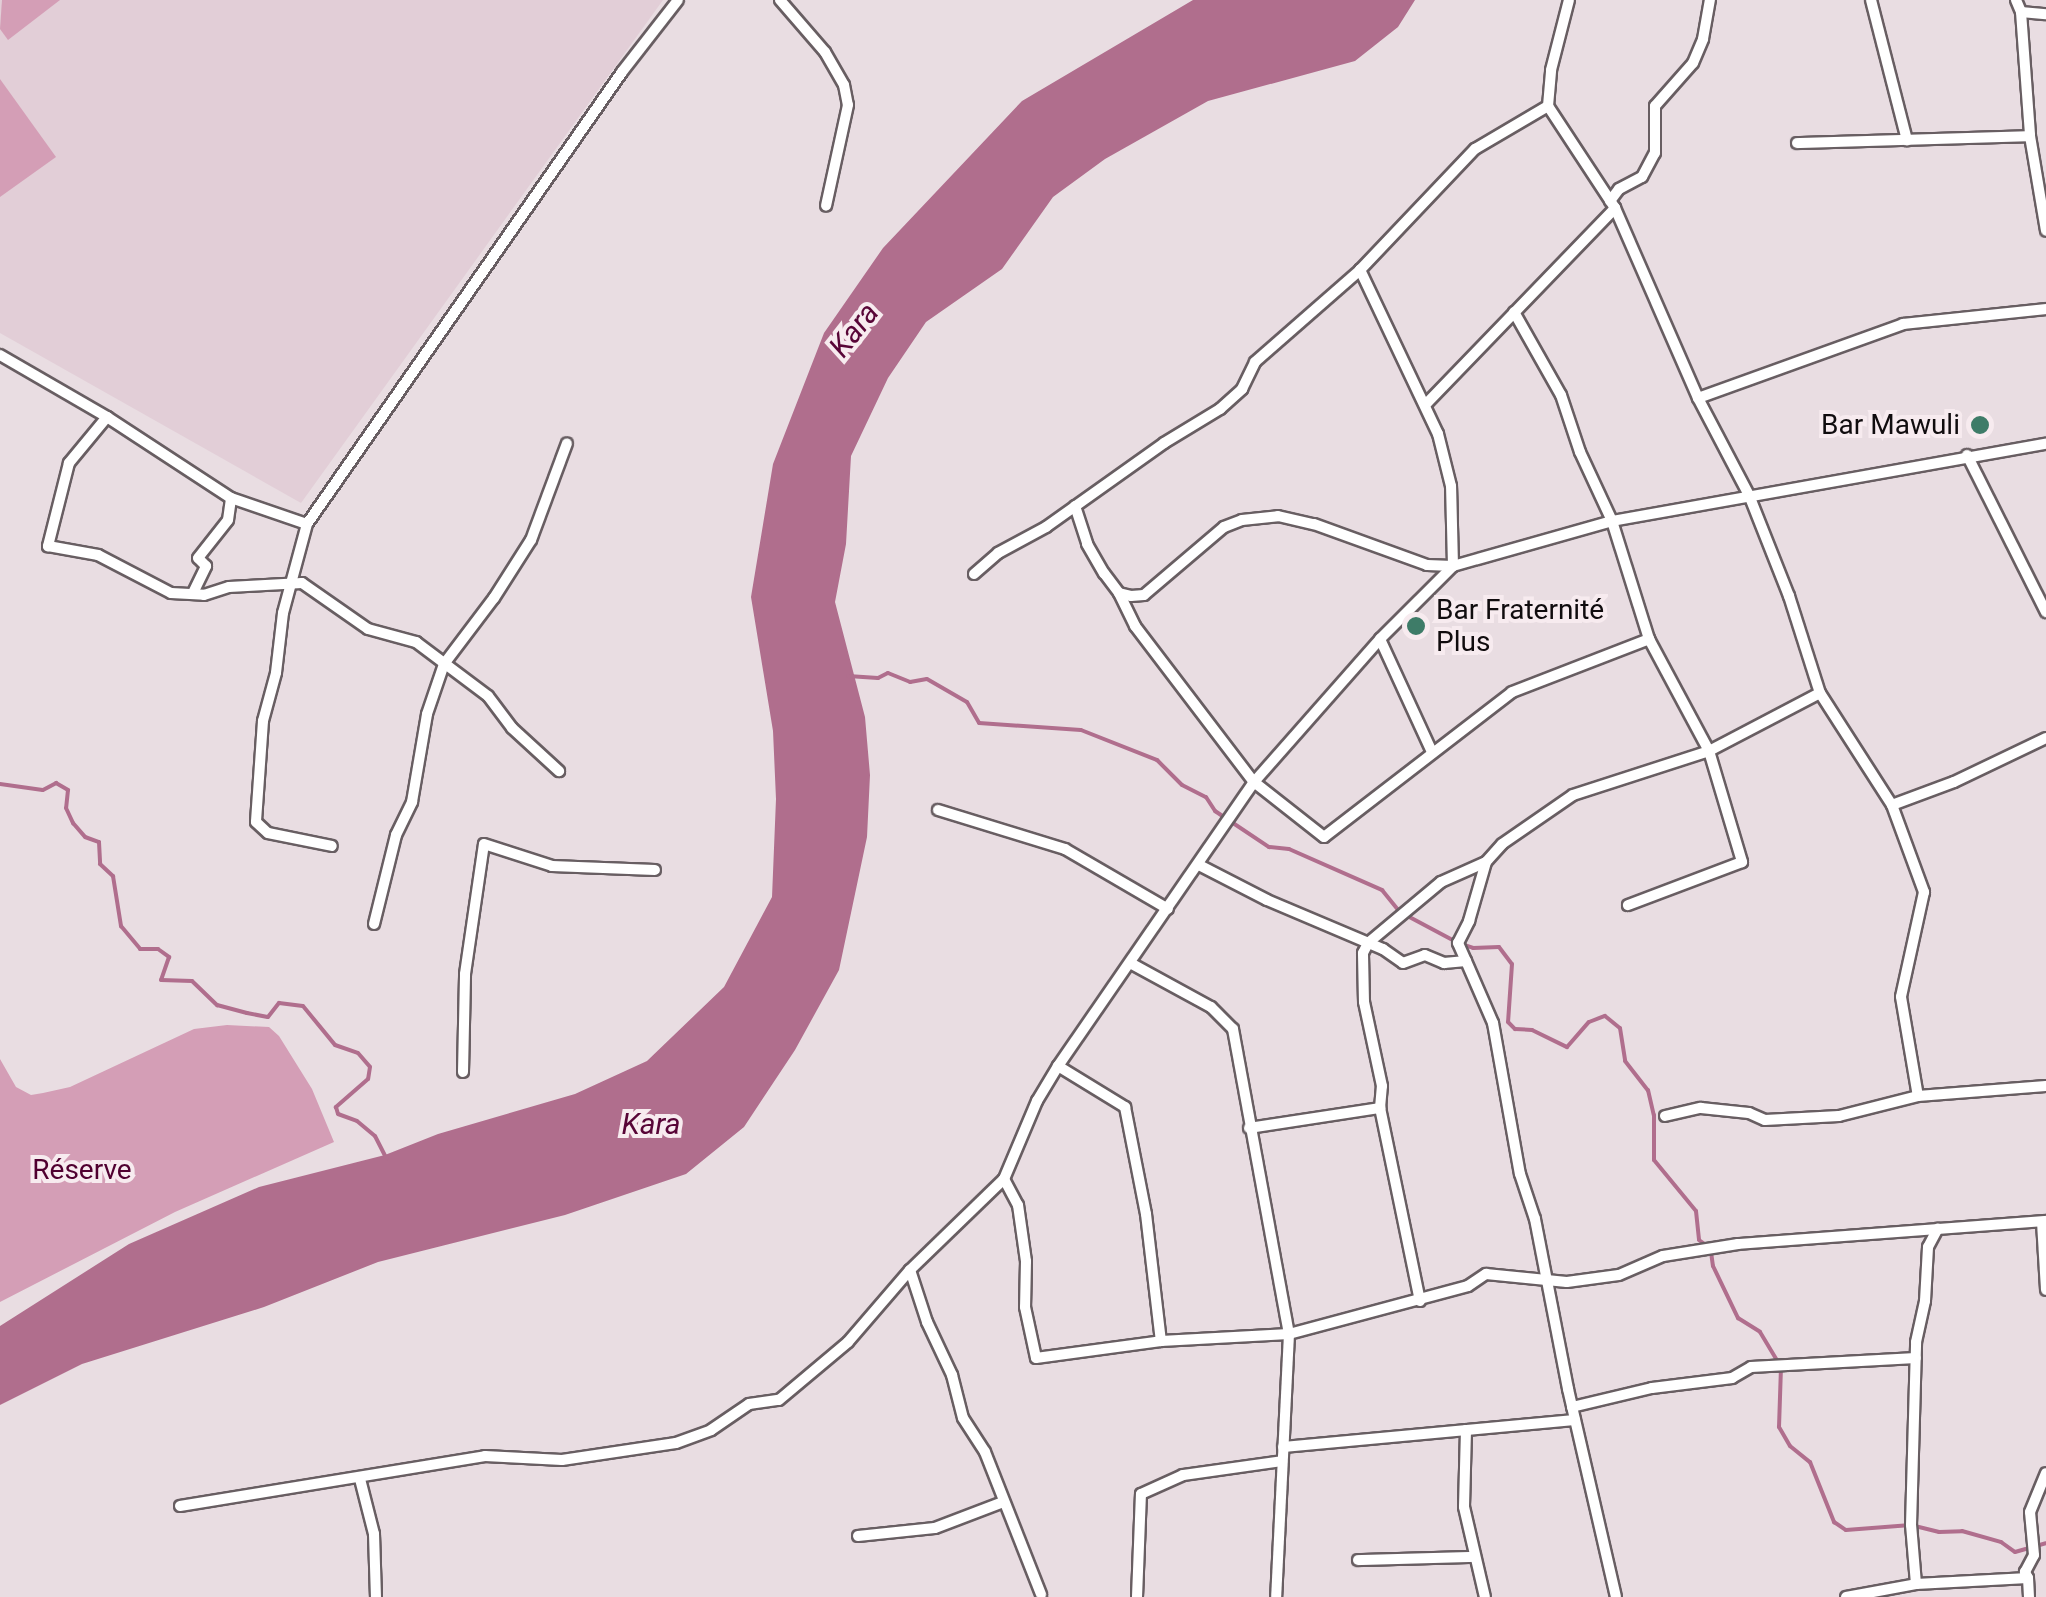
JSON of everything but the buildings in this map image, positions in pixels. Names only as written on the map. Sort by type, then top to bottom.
[{"type":"street","points":[[332,846],[268,834],[256,822],[263,721],[276,673],[283,613],[307,524],[622,72],[678,0]]},
{"type":"street","points":[[780,0],[826,52],[844,84],[848,105],[826,206]]},
{"type":"street","points":[[1569,0],[1550,70],[1548,106],[1612,204],[1698,398],[1748,494],[1790,596],[1820,693],[1892,805],[1924,892],[1901,998],[1918,1096]]},
{"type":"street","points":[[1427,403],[1612,204],[1619,189],[1642,177],[1655,153],[1655,106],[1693,63],[1704,40],[1710,0]]},
{"type":"street","points":[[1871,0],[1907,140]]},
{"type":"street","points":[[2016,0],[2021,12],[2030,136],[2046,231]]},
{"type":"street","points":[[2021,12],[2046,14]]},
{"type":"street","points":[[974,574],[998,552],[1075,506],[1220,409],[1242,389],[1255,362],[1360,270],[1475,149],[1548,106]]},
{"type":"street","points":[[1797,143],[2030,136]]},
{"type":"street","points":[[180,1506],[485,1456],[562,1460],[695,1436],[738,1410],[779,1400],[848,1342],[910,1270],[1004,1179],[1037,1101],[1058,1066],[1132,964],[1232,812],[1380,639],[1452,566],[1451,486],[1427,403],[1360,270]]},
{"type":"street","points":[[1698,398],[1903,324],[2046,310]]},
{"type":"street","points":[[1514,312],[1561,395],[1580,452],[1612,521],[1649,639],[1709,751],[1742,862],[1628,905]]},
{"type":"street","points":[[0,355],[107,417],[231,498],[307,524]]},
{"type":"street","points":[[107,417],[69,463],[48,546],[98,554],[143,575],[162,591],[193,593],[302,583],[368,629],[416,642],[488,696],[512,728],[559,771]]},
{"type":"street","points":[[374,924],[396,835],[412,802],[427,714],[444,664],[531,540],[567,443]]},
{"type":"street","points":[[1119,593],[1144,594],[1224,527],[1278,516],[1359,538],[1427,566],[1452,566],[1612,521],[2046,444]]},
{"type":"street","points":[[1967,455],[2046,612]]},
{"type":"street","points":[[193,593],[206,566],[198,558],[228,520],[231,498]]},
{"type":"street","points":[[1075,506],[1086,544],[1119,593],[1134,626],[1254,782],[1324,837],[1512,692],[1649,639]]},
{"type":"street","points":[[1380,639],[1432,752]]},
{"type":"street","points":[[1420,1301],[1380,1108],[1382,1086],[1364,1002],[1363,953],[1368,942],[1441,882],[1486,862],[1502,844],[1573,795],[1709,751],[1820,693]]},
{"type":"street","points":[[1892,805],[1954,782],[2046,738]]},
{"type":"street","points":[[938,810],[1064,850],[1168,908]]},
{"type":"street","points":[[463,1072],[465,974],[484,844],[552,866],[655,870]]},
{"type":"street","points":[[1486,862],[1469,921],[1458,943],[1493,1023],[1520,1174],[1535,1219],[1545,1282],[1616,1597]]},
{"type":"street","points":[[1199,865],[1266,900],[1368,942],[1404,963],[1425,955],[1444,963],[1466,962]]},
{"type":"street","points":[[1132,964],[1211,1008],[1233,1029],[1248,1128],[1289,1334],[1276,1597]]},
{"type":"street","points":[[1058,1066],[1125,1107],[1146,1214],[1161,1341]]},
{"type":"street","points":[[1665,1116],[1701,1108],[1749,1113],[1764,1120],[1839,1116],[1918,1096],[2046,1086]]},
{"type":"street","points":[[1248,1128],[1380,1108]]},
{"type":"street","points":[[1004,1179],[1018,1205],[1026,1261],[1024,1307],[1036,1358],[1161,1341],[1289,1334],[1420,1301],[1468,1286],[1486,1274],[1545,1282],[1619,1275],[1662,1256],[1738,1244],[1938,1228],[2044,1221],[2046,1290]]},
{"type":"street","points":[[1916,1584],[1911,1525],[1916,1358],[1928,1246],[1938,1228]]},
{"type":"street","points":[[910,1270],[927,1322],[952,1375],[962,1418],[986,1452],[1041,1594]]},
{"type":"street","points":[[1572,1407],[1652,1388],[1732,1378],[1751,1366],[1916,1358]]},
{"type":"street","points":[[1283,1447],[1575,1420]]},
{"type":"street","points":[[1466,1430],[1464,1507],[1485,1597]]},
{"type":"street","points":[[1137,1597],[1141,1494],[1183,1476],[1282,1461]]},
{"type":"street","points":[[2029,1597],[2024,1572],[2034,1555],[2030,1512],[2046,1474]]},
{"type":"street","points":[[360,1479],[374,1534],[376,1597]]},
{"type":"street","points":[[858,1536],[935,1528],[1004,1502]]},
{"type":"street","points":[[1358,1560],[1473,1557]]},
{"type":"street","points":[[1846,1597],[1916,1584],[2028,1578]]},
{"type":"shaded area","points":[[0,0],[663,0],[301,503],[0,333]]},
{"type":"green space","points":[[2,0],[60,0],[8,40],[0,29]]},
{"type":"green space","points":[[0,79],[56,157],[0,197]]},
{"type":"green space","name":"Réserve","points":[[227,1025],[269,1027],[279,1036],[312,1089],[334,1142],[175,1212],[0,1302],[0,1059],[16,1087],[31,1095],[70,1087],[194,1029]]},
{"type":"water","name":"Kara","points":[[1193,0],[1415,0],[1398,27],[1355,61],[1208,101],[1105,159],[1053,197],[1002,269],[926,322],[888,378],[851,456],[846,544],[835,602],[865,717],[870,775],[867,837],[839,970],[795,1050],[744,1127],[686,1174],[565,1215],[378,1262],[264,1307],[82,1364],[0,1405],[0,1326],[129,1244],[259,1187],[385,1155],[438,1134],[575,1094],[647,1061],[724,987],[772,897],[776,799],[773,731],[751,597],[773,464],[824,333],[883,248],[1022,101]]},
{"type":"waterway","points":[[848,676],[878,678],[888,673],[910,682],[927,679],[967,702],[979,723],[1081,730],[1157,760],[1182,785],[1206,797],[1215,811],[1269,847],[1289,849],[1382,890],[1400,912],[1458,943],[1473,948],[1499,947],[1512,964],[1508,1022],[1515,1029],[1532,1030],[1567,1047],[1589,1022],[1605,1016],[1620,1028],[1625,1061],[1648,1090],[1654,1115],[1654,1160],[1696,1211],[1699,1240],[1706,1245]]},
{"type":"waterway","points":[[0,784],[43,790],[56,783],[68,790],[66,808],[73,823],[85,837],[99,842],[100,864],[113,876],[121,926],[140,949],[158,949],[169,957],[161,980],[192,981],[217,1005],[268,1017],[279,1003],[303,1006],[335,1045],[358,1053],[370,1067],[368,1079],[336,1107],[338,1114],[357,1121],[375,1136],[386,1158]]},
{"type":"waterway","points":[[1711,1252],[1713,1266],[1738,1318],[1760,1332],[1781,1367],[1779,1427],[1790,1446],[1810,1462],[1834,1522],[1846,1530],[1911,1525],[1939,1532],[1962,1531],[2001,1542],[2015,1552],[2046,1543]]},
{"type":"place","name":"Bar Mawuli","points":[[1980,425]]},
{"type":"place","name":"Bar Fraternité Plus","points":[[1416,626]]}]
